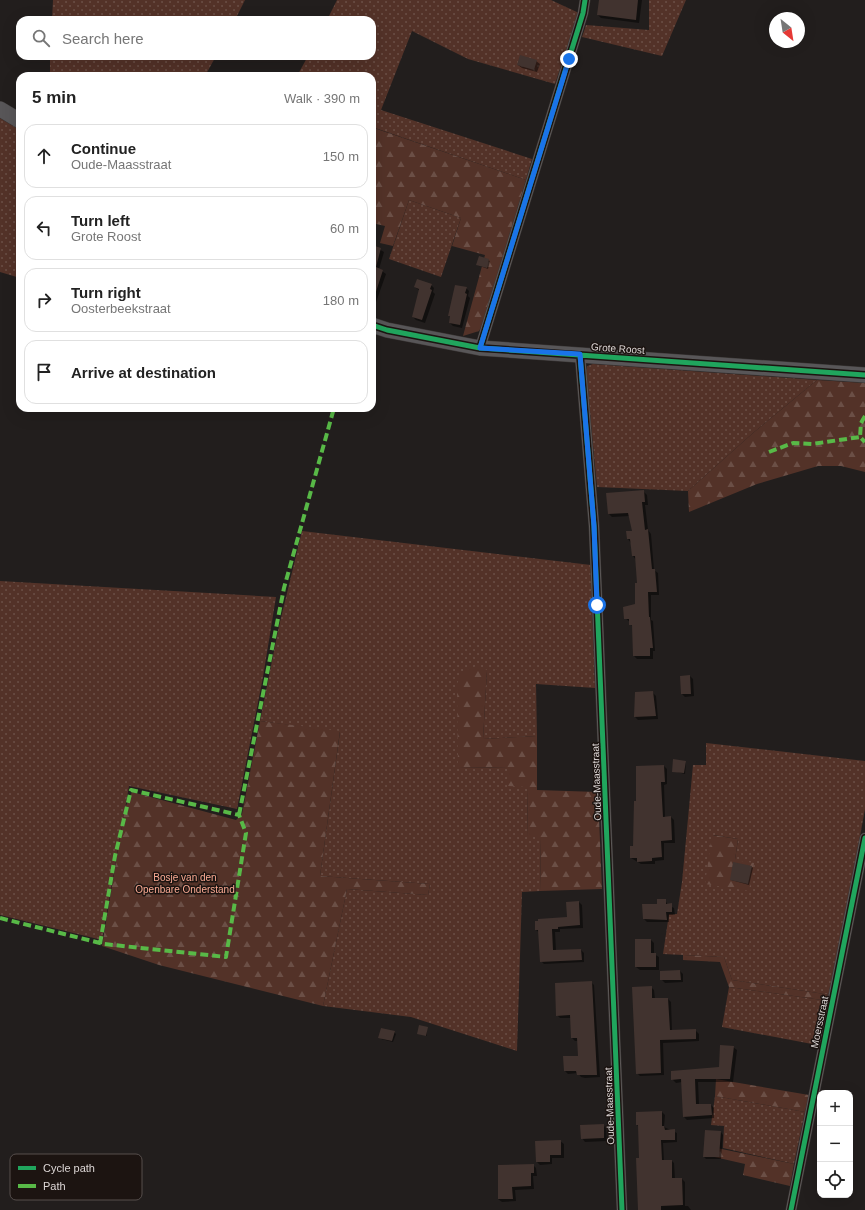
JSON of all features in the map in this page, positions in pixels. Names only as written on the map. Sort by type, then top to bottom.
[{"type":"street","points":[[480,348],[583,13],[585,0]]},
{"type":"street","points":[[0,109],[16,119]]},
{"type":"street","name":"Grote Roost","points":[[376,326],[386,330],[480,348],[865,375]]},
{"type":"street","name":"Oude-Maasstraat","points":[[580,354],[594,526],[622,1210]]},
{"type":"street","name":"Moersstraat","points":[[791,1210],[865,838]]},
{"type":"green space","points":[[53,0],[245,0],[237,16],[52,16]]},
{"type":"green space","points":[[337,0],[551,0],[579,13],[555,84],[468,59],[412,31],[381,110],[532,159],[526,180],[376,128],[376,72],[299,72],[306,60],[376,60],[376,16],[329,16]]},
{"type":"green space","points":[[649,0],[686,0],[662,56],[582,37],[586,25],[649,30]]},
{"type":"green space","points":[[50,60],[214,60],[207,72],[50,72]]},
{"type":"green space","points":[[0,118],[16,128],[16,277],[0,272]]},
{"type":"green space","points":[[376,129],[526,180],[483,324],[479,331],[463,336],[485,255],[452,246],[461,218],[409,200],[393,246],[380,243],[385,226],[376,224]]},
{"type":"green space","points":[[409,200],[461,218],[441,277],[389,259]]},
{"type":"green space","points":[[593,364],[817,380],[753,433],[688,491],[597,487],[586,372],[587,366]]},
{"type":"green space","points":[[817,380],[865,383],[865,472],[841,466],[818,466],[757,484],[689,512],[688,491],[753,433]]},
{"type":"green space","points":[[302,531],[591,565],[595,688],[536,684],[537,736],[483,739],[487,670],[458,768],[509,767],[528,787],[527,837],[541,837],[540,891],[522,892],[517,1051],[411,1017],[323,1006],[347,889],[428,895],[430,884],[320,876],[340,732],[260,721],[279,626]]},
{"type":"green space","points":[[0,581],[276,597],[263,677],[237,809],[129,786],[102,940],[0,915]]},
{"type":"green space","points":[[479,666],[487,670],[483,739],[537,736],[537,790],[598,792],[602,889],[540,891],[541,837],[527,837],[528,787],[508,786],[509,767],[458,768],[457,684],[465,671]]},
{"type":"green space","name":"Bosje van den Openbare Onderstand","points":[[260,721],[340,731],[320,876],[430,884],[428,895],[347,889],[323,1006],[159,965],[102,946],[125,808],[132,792],[236,820],[242,814]]},
{"type":"green space","points":[[706,743],[865,761],[865,809],[831,995],[732,980],[724,957],[663,954],[669,914],[677,914],[682,882],[693,765],[706,765]],"holes":[[[713,835],[738,839],[735,860]]]},
{"type":"green space","points":[[712,835],[738,839],[735,860],[754,863],[750,891],[705,884]]},
{"type":"green space","points":[[683,955],[724,957],[732,980],[831,995],[820,1045],[812,1044],[822,1000],[729,987],[720,962],[683,960]]},
{"type":"green space","points":[[729,987],[822,1000],[812,1044],[722,1027]]},
{"type":"green space","points":[[716,1079],[809,1095],[805,1112],[715,1096]]},
{"type":"green space","points":[[715,1096],[805,1112],[794,1164],[723,1148],[724,1126],[711,1125]]},
{"type":"green space","points":[[712,1147],[794,1164],[790,1186],[743,1175],[745,1164],[710,1156]]},
{"type":"building","points":[[599,0],[638,0],[636,20],[597,15]]},
{"type":"building","points":[[520,55],[537,60],[534,70],[517,65]]},
{"type":"building","points":[[376,246],[381,248],[376,267]]},
{"type":"building","points":[[479,256],[489,259],[487,268],[476,265]]},
{"type":"building","points":[[376,267],[383,270],[376,292]]},
{"type":"building","points":[[417,279],[432,284],[430,289],[432,290],[422,320],[412,317],[419,289],[414,287]]},
{"type":"building","points":[[455,285],[467,287],[465,293],[467,294],[460,325],[449,323],[450,316],[448,316]]},
{"type":"building","points":[[644,490],[645,502],[642,502],[645,530],[648,529],[652,569],[655,569],[657,592],[648,592],[649,617],[653,648],[650,648],[650,656],[633,656],[632,625],[629,625],[629,619],[624,619],[623,607],[635,604],[635,583],[637,583],[635,556],[632,556],[630,539],[627,539],[626,531],[632,531],[628,513],[608,514],[606,493]]},
{"type":"building","points":[[690,675],[691,694],[681,694],[680,676]]},
{"type":"building","points":[[653,691],[656,716],[634,717],[635,692]]},
{"type":"building","points":[[673,759],[686,761],[684,773],[672,772]]},
{"type":"building","points":[[664,765],[665,782],[661,782],[663,817],[671,816],[672,840],[661,841],[662,857],[652,858],[652,861],[637,862],[637,858],[630,858],[630,846],[633,846],[634,801],[636,801],[636,766]]},
{"type":"building","points":[[733,862],[752,866],[748,884],[730,880]]},
{"type":"building","points":[[657,899],[666,899],[666,904],[672,903],[672,912],[666,912],[667,920],[643,919],[642,904],[657,904]]},
{"type":"building","points":[[579,901],[580,925],[552,929],[553,950],[581,949],[582,960],[540,962],[538,930],[535,930],[535,921],[538,921],[538,919],[567,917],[566,902]]},
{"type":"building","points":[[635,939],[651,939],[651,953],[656,953],[656,967],[635,967]]},
{"type":"building","points":[[680,970],[681,980],[660,980],[660,971]]},
{"type":"building","points":[[592,981],[597,1075],[577,1075],[576,1071],[564,1071],[563,1056],[578,1056],[577,1038],[571,1038],[570,1015],[556,1016],[555,983]]},
{"type":"building","points":[[652,986],[652,998],[668,998],[670,1030],[696,1029],[696,1039],[660,1040],[661,1073],[636,1074],[632,987]]},
{"type":"building","points":[[419,1025],[428,1027],[426,1036],[417,1034]]},
{"type":"building","points":[[381,1028],[395,1031],[392,1041],[378,1038]]},
{"type":"building","points":[[720,1045],[734,1046],[730,1079],[695,1079],[696,1104],[711,1104],[712,1115],[683,1117],[681,1079],[671,1080],[671,1071],[719,1067]]},
{"type":"building","points":[[662,1111],[662,1126],[664,1126],[665,1130],[675,1129],[675,1140],[661,1140],[662,1160],[672,1160],[672,1178],[682,1178],[683,1205],[661,1206],[661,1210],[638,1210],[636,1158],[639,1158],[636,1112]]},
{"type":"building","points":[[604,1124],[604,1138],[581,1139],[580,1125]]},
{"type":"building","points":[[705,1130],[721,1131],[719,1157],[703,1157]]},
{"type":"building","points":[[561,1140],[561,1155],[550,1155],[550,1162],[536,1162],[535,1141]]},
{"type":"building","points":[[534,1164],[534,1173],[531,1173],[531,1186],[512,1187],[513,1199],[498,1199],[498,1165]]},
{"type":"marked path","points":[[239,815],[284,588],[333,412]]},
{"type":"marked path","points":[[865,416],[861,423],[860,437],[865,442]]},
{"type":"marked path","points":[[769,452],[793,443],[812,444],[860,437]]},
{"type":"marked path","points":[[100,944],[115,856],[131,790],[239,815]]},
{"type":"marked path","points":[[0,918],[104,944],[226,957],[246,833],[239,815]]},
{"type":"cycle path","points":[[480,348],[583,13],[585,0]]},
{"type":"cycle path","points":[[376,326],[387,330],[480,348],[865,375]]},
{"type":"cycle path","points":[[580,355],[594,526],[622,1210]]},
{"type":"cycle path","points":[[791,1210],[865,838]]},
{"type":"route","points":[[569,59],[480,348],[580,354],[594,526],[597,605]]}]
